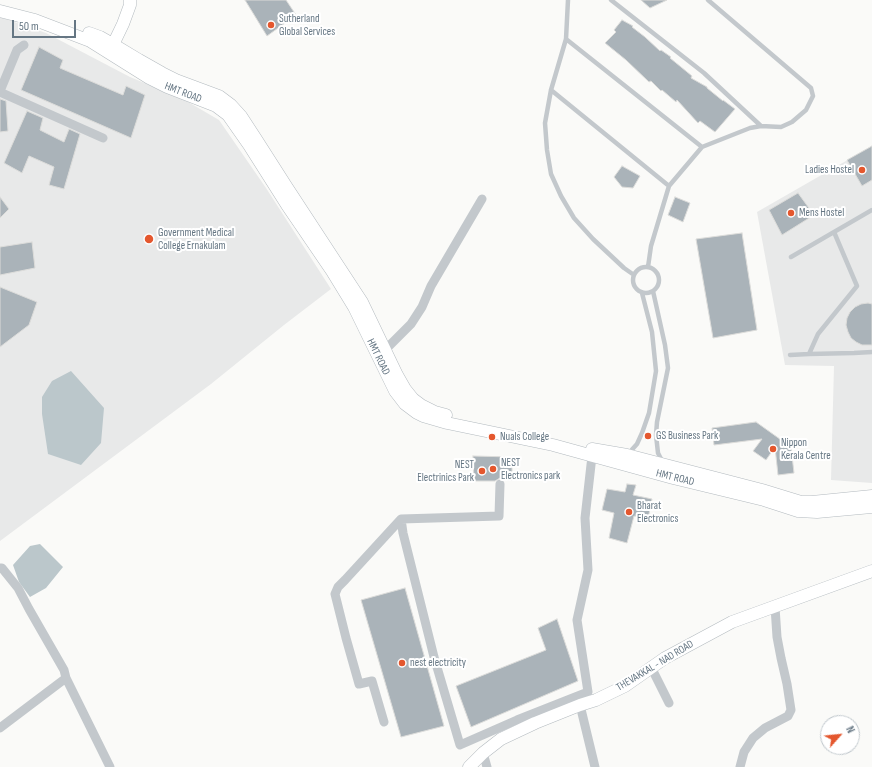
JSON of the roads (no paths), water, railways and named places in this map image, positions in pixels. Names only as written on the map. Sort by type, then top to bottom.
[{"type":"main road","points":[[112,49],[130,5],[130,0]]},
{"type":"main road","name":"HMT ROAD","points":[[0,5],[35,13],[69,29]]},
{"type":"main road","name":"HMT ROAD","points":[[0,11],[100,37],[132,68],[167,87],[216,106],[228,115],[253,150],[287,206],[332,271],[354,307],[395,391],[405,404],[419,409],[466,420],[627,455],[762,490],[801,502],[872,496]]},
{"type":"main road","name":"HMT ROAD","points":[[112,49],[139,60],[176,80],[219,96],[231,105],[241,116],[362,302],[397,375],[423,416],[447,423],[553,445],[672,478],[764,500],[798,511],[817,512],[872,507]]},
{"type":"main road","name":"THEVAKKAL - NAD ROAD","points":[[469,767],[483,752],[500,739],[535,723],[596,700],[625,686],[665,658],[732,622],[872,571]]},
{"type":"street","points":[[24,44],[17,50],[0,92],[103,138]]},
{"type":"street","points":[[384,350],[410,324],[422,307],[431,286],[482,199]]},
{"type":"street","points":[[401,519],[403,533],[434,657],[460,745],[517,720],[588,692],[577,620],[588,570],[585,518],[592,456]]},
{"type":"street","points":[[384,722],[372,682],[359,684],[335,594],[338,587],[401,519],[499,516],[500,484]]},
{"type":"street","points":[[0,568],[2,568],[18,588],[64,670],[66,678],[107,766]]},
{"type":"street","points":[[740,767],[744,752],[753,738],[765,728],[788,716],[791,710],[777,636],[775,606]]},
{"type":"street","points":[[651,667],[669,703]]},
{"type":"street","points":[[0,728],[66,678]]},
{"type":"street","points":[[580,706],[595,767]]},
{"type":"street","points":[[483,752],[487,767]]},
{"type":"lane","points":[[568,0],[566,39],[551,90],[545,123],[551,174],[561,196],[574,218],[593,239],[624,268],[634,275]]},
{"type":"lane","points":[[610,0],[704,73],[761,126]]},
{"type":"lane","points":[[648,267],[651,246],[669,186],[702,147],[750,128],[761,126],[781,127],[792,122],[806,110],[813,96],[811,88],[708,0]]},
{"type":"lane","points":[[566,39],[702,147]]},
{"type":"lane","points":[[551,90],[669,186]]},
{"type":"lane","points":[[791,257],[872,210]]},
{"type":"lane","points":[[809,354],[818,334],[857,286],[834,232]]},
{"type":"lane","points":[[644,267],[648,267],[655,271],[658,275],[658,284],[650,293],[642,293],[635,287],[633,279],[634,275],[636,271],[644,267]]},
{"type":"lane","points":[[653,291],[665,345],[668,368],[656,422],[658,453],[663,464]]},
{"type":"lane","points":[[627,455],[637,444],[649,413],[656,370],[652,332],[642,293]]},
{"type":"lane","points":[[790,355],[872,352]]},
{"type":"place","name":"Sutherland Global Services","points":[[271,25]]},
{"type":"place","name":"Ladies Hostel","points":[[862,170]]},
{"type":"place","name":"Mens Hostel","points":[[791,213]]},
{"type":"place","name":"Government Medical College Ernakulam","points":[[149,239]]},
{"type":"place","name":"GS Business Park","points":[[648,436]]},
{"type":"place","name":"Nuals College","points":[[492,437]]},
{"type":"place","name":"Nippon Kerala Centre","points":[[773,449]]},
{"type":"place","name":"NEST Electronics park","points":[[493,469]]},
{"type":"place","name":"NEST Electrinics Park","points":[[482,471]]},
{"type":"place","name":"Bharat Electronics","points":[[629,512]]},
{"type":"place","name":"nest electricity","points":[[402,663]]}]
